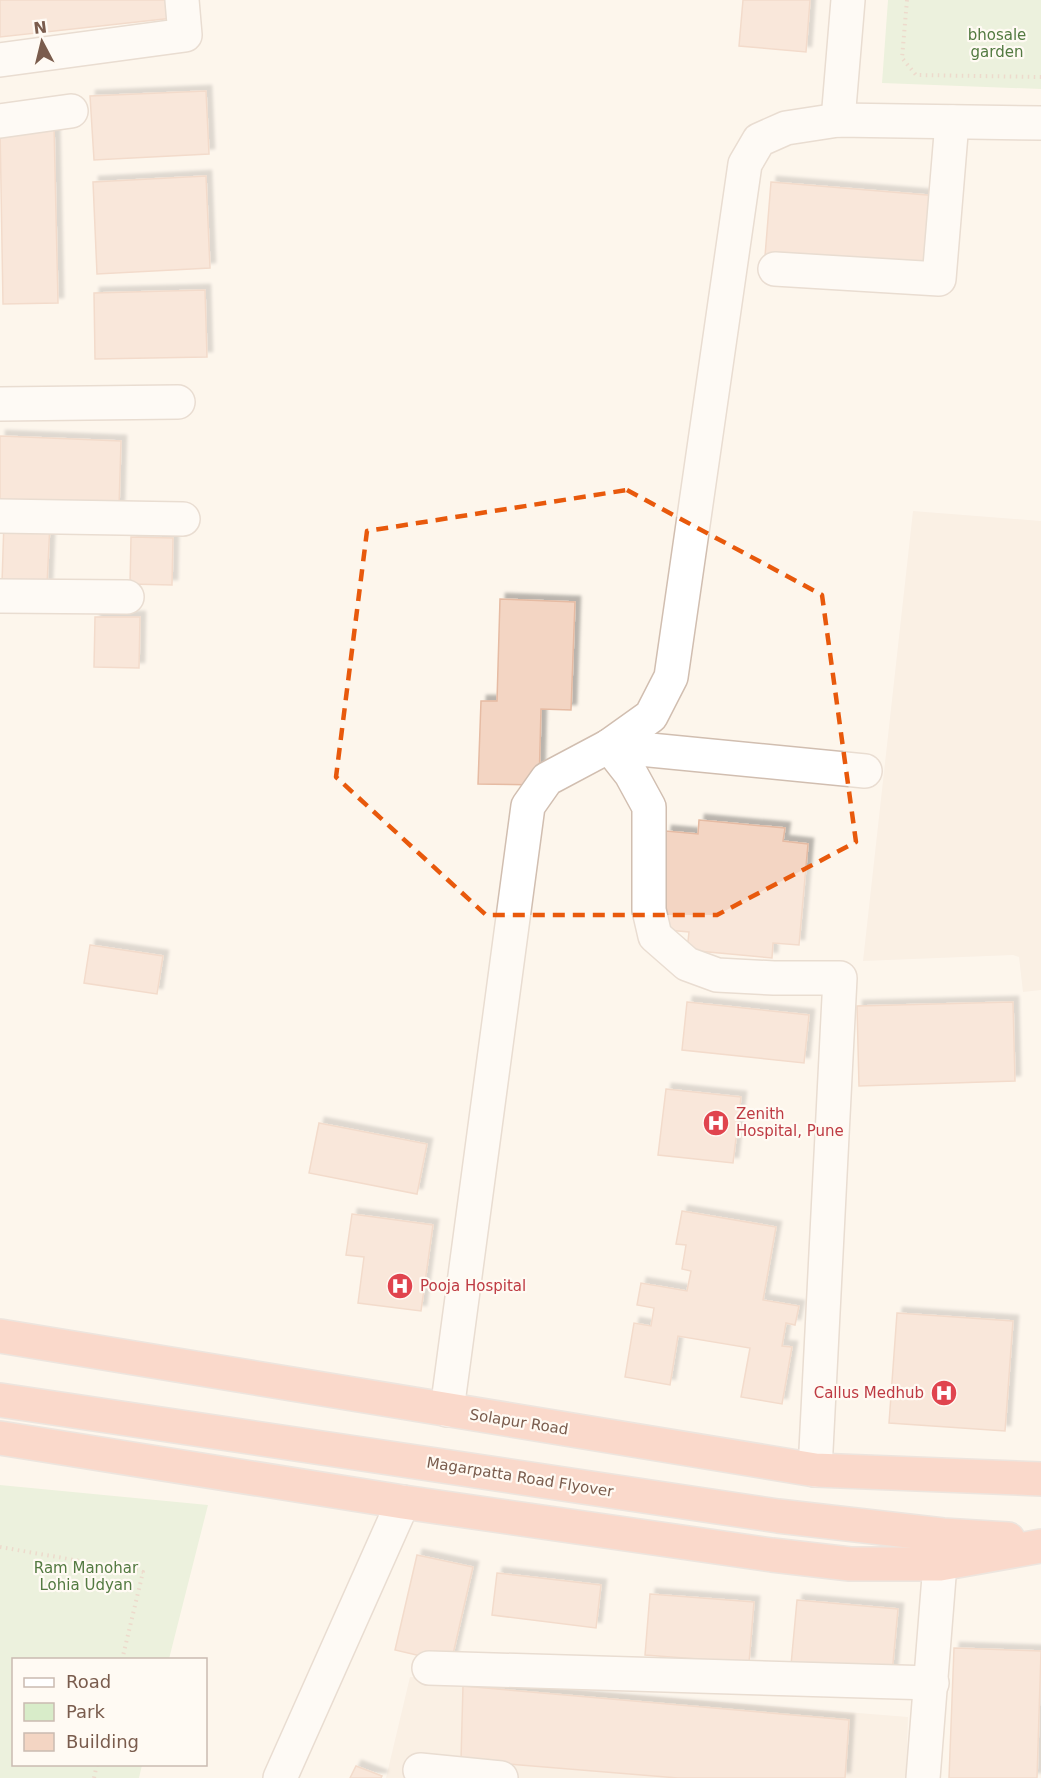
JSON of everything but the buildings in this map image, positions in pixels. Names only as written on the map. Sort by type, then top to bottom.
[{"type":"highway","name":"Solapur Road","points":[[0,1336],[815,1470],[1041,1479]]},
{"type":"highway","name":"Magarpatta Road Flyover","points":[[0,1400],[778,1516],[1041,1544]]},
{"type":"highway","points":[[0,1438],[403,1502],[850,1564],[940,1564],[1041,1544]]},
{"type":"street","points":[[0,60],[185,34],[182,0]]},
{"type":"street","points":[[838,120],[848,0]]},
{"type":"street","points":[[0,121],[71,111]]},
{"type":"street","points":[[447,1410],[528,806],[547,779],[609,746],[651,716],[671,677],[745,164],[759,140],[786,128],[838,120],[1041,123]]},
{"type":"street","points":[[775,269],[939,279],[952,122]]},
{"type":"street","points":[[0,404],[178,402]]},
{"type":"street","points":[[0,516],[183,519]]},
{"type":"street","points":[[0,596],[127,597]]},
{"type":"street","points":[[609,746],[865,771]]},
{"type":"street","points":[[609,746],[631,774],[649,807],[649,910],[655,936],[687,964],[717,975],[840,978],[815,1470]]},
{"type":"street","points":[[280,1778],[403,1502]]},
{"type":"street","points":[[923,1778],[940,1564]]},
{"type":"street","points":[[429,1668],[932,1683]]},
{"type":"street","points":[[420,1770],[501,1778]]},
{"type":"path","points":[[907,0],[902,58],[916,75],[1041,77]]},
{"type":"path","points":[[0,1547],[143,1572],[122,1658]]},
{"type":"highlighted area","points":[[627,490],[822,595],[856,842],[717,915],[486,915],[336,777],[367,531]]},
{"type":"shaded area","points":[[913,511],[1041,521],[1041,990],[1023,992],[1019,957],[1013,955],[863,961]]},
{"type":"shaded area","points":[[410,1677],[908,1717],[906,1778],[386,1778]]},
{"type":"green space","name":"bhosale garden","points":[[888,0],[1041,0],[1041,89],[882,83]]},
{"type":"green space","name":"Ram Manohar Lohia Udyan","points":[[0,1485],[208,1505],[169,1658],[12,1658],[12,1766],[142,1766],[139,1778],[0,1778]]},
{"type":"place","name":"Zenith Hospital, Pune","points":[[716,1123]]},
{"type":"place","name":"Pooja Hospital","points":[[400,1286]]},
{"type":"place","name":"Callus Medhub","points":[[944,1393]]}]
